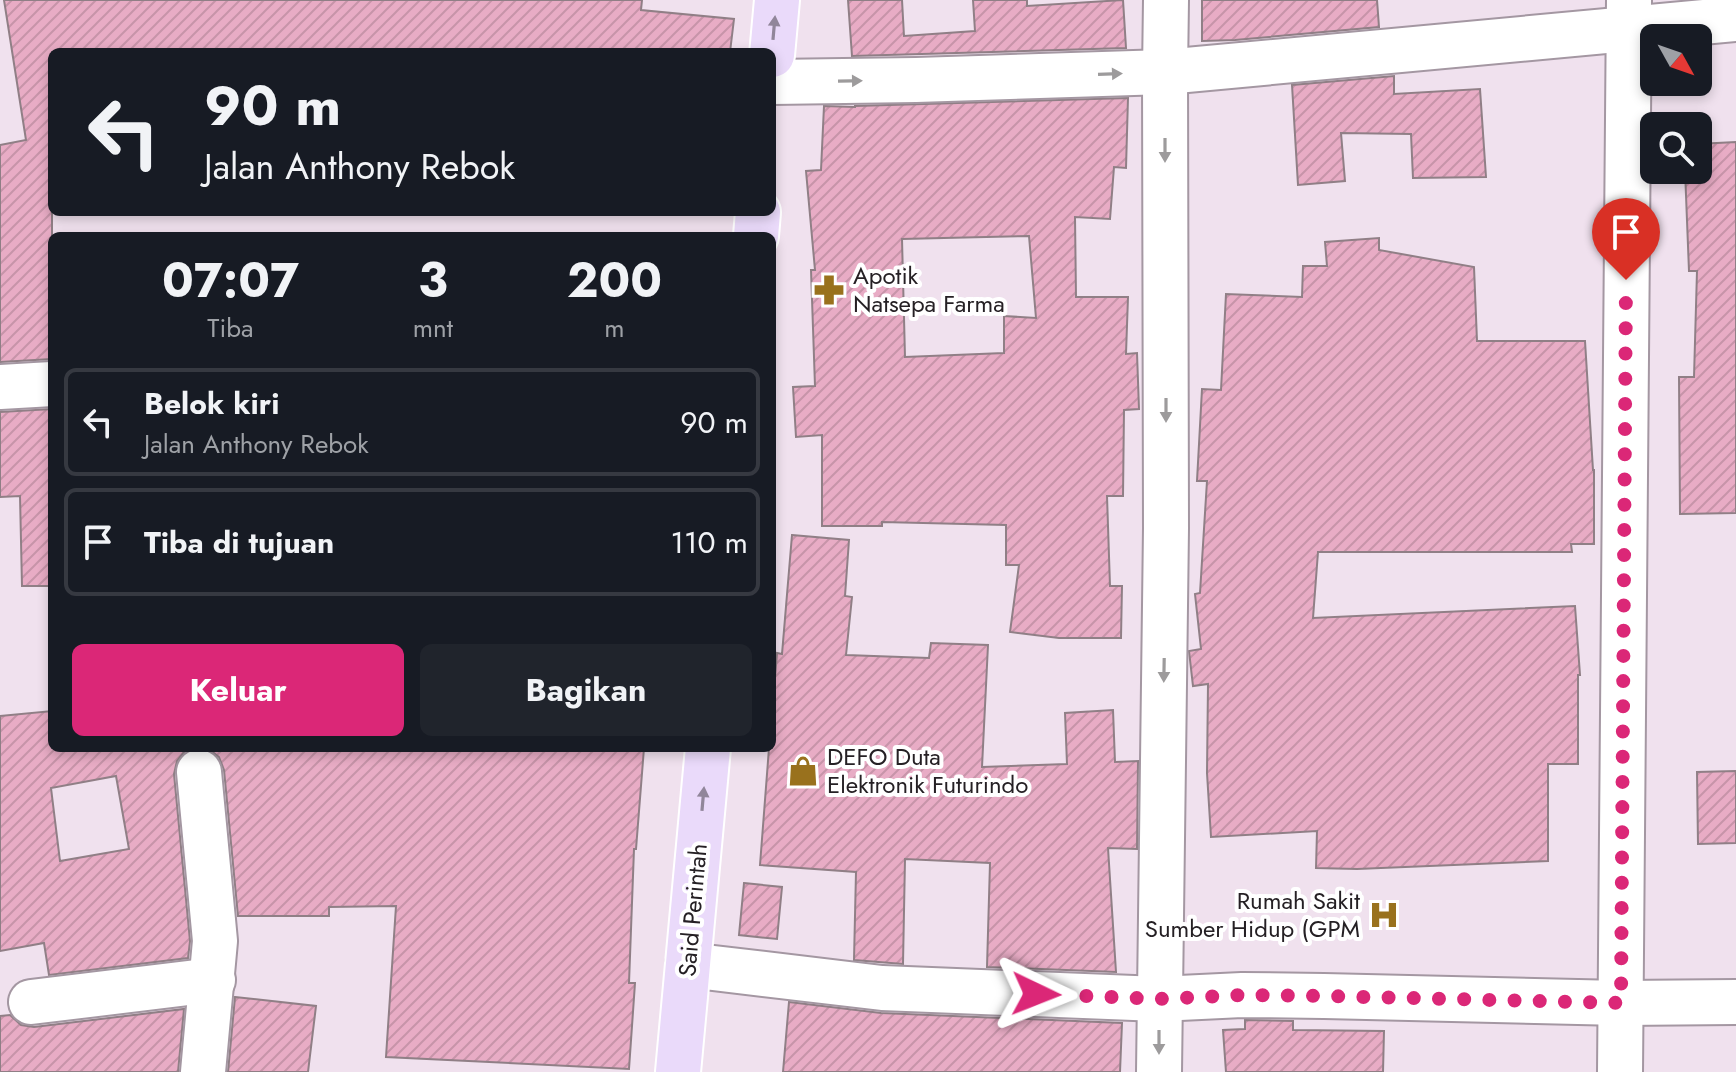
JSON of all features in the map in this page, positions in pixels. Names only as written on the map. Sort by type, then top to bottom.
[{"type":"main road","points":[[773,48],[777,0]]},
{"type":"main road","name":"Said Perintah","points":[[678,1072],[708,752]]},
{"type":"street","points":[[1159,1072],[1166,528],[1166,0]]},
{"type":"street","points":[[1620,1072],[1629,14]]},
{"type":"street","points":[[776,82],[1165,72],[1629,14],[1736,19]]},
{"type":"street","points":[[0,387],[48,384]]},
{"type":"street","points":[[199,772],[215,941],[203,1072]]},
{"type":"street","points":[[688,965],[882,988],[1159,999],[1310,995],[1621,1003],[1736,1002]]},
{"type":"street","points":[[31,1002],[213,980]]},
{"type":"building","points":[[4,0],[642,0],[641,10],[734,19],[730,48],[48,48],[48,216],[52,216],[52,232],[48,232],[48,359],[0,362],[0,145],[26,140]]},
{"type":"building","points":[[848,0],[902,0],[904,36],[975,31],[973,0],[1027,0],[1027,6],[1123,0],[1126,48],[852,56]]},
{"type":"building","points":[[1202,0],[1377,0],[1379,27],[1202,41]]},
{"type":"building","points":[[1394,76],[1394,94],[1480,89],[1486,177],[1413,178],[1411,134],[1341,133],[1345,181],[1298,185],[1292,85]]},
{"type":"building","points":[[1128,98],[1126,168],[1114,167],[1110,219],[1075,217],[1076,297],[1128,297],[1126,354],[1137,353],[1139,409],[1124,410],[1123,496],[1107,496],[1110,586],[1122,586],[1121,638],[1059,638],[1010,632],[1019,565],[1006,565],[1006,525],[882,522],[882,526],[822,526],[822,435],[796,437],[793,387],[815,386],[811,270],[815,270],[806,171],[821,170],[824,106]],"holes":[[[1029,236],[1036,318],[1004,316],[1004,353],[905,357],[902,239]]]},
{"type":"building","points":[[1736,142],[1736,513],[1680,514],[1679,377],[1694,377],[1697,271],[1689,271],[1686,184],[1712,184],[1712,143]]},
{"type":"building","points":[[1379,238],[1379,250],[1474,267],[1477,341],[1585,341],[1594,470],[1594,544],[1571,544],[1572,552],[1318,552],[1313,618],[1575,606],[1580,675],[1578,764],[1548,764],[1548,861],[1316,868],[1317,831],[1211,837],[1207,773],[1208,684],[1193,686],[1189,651],[1201,649],[1195,594],[1200,593],[1207,481],[1197,481],[1202,389],[1221,390],[1226,294],[1302,297],[1303,266],[1327,266],[1325,242]]},
{"type":"building","points":[[48,409],[48,586],[22,586],[20,496],[0,497],[0,412]]},
{"type":"building","points":[[792,535],[849,540],[845,596],[852,597],[846,655],[929,658],[931,643],[988,645],[982,767],[1067,764],[1065,713],[1113,710],[1115,762],[1138,761],[1137,849],[1108,848],[1116,972],[987,967],[990,863],[905,859],[903,964],[854,960],[856,872],[760,865],[769,752],[776,752],[777,653],[782,654]]},
{"type":"building","points":[[48,711],[48,752],[184,752],[177,761],[174,774],[190,941],[188,958],[49,975],[44,943],[0,951],[0,716]],"holes":[[[116,776],[129,849],[60,861],[51,788]]]},
{"type":"building","points":[[213,752],[644,752],[634,849],[629,983],[635,983],[629,1069],[386,1057],[396,906],[329,907],[329,916],[238,916],[224,770],[219,757]]},
{"type":"building","points":[[1736,771],[1736,843],[1698,844],[1697,772]]},
{"type":"building","points":[[744,883],[782,887],[777,939],[739,935]]},
{"type":"building","points":[[235,997],[316,1006],[308,1072],[228,1072]]},
{"type":"building","points":[[789,1002],[881,1013],[1122,1023],[1120,1072],[783,1072]]},
{"type":"building","points":[[184,1009],[178,1072],[0,1072],[0,1016],[10,1015],[21,1025],[34,1027]]},
{"type":"building","points":[[1245,1020],[1293,1021],[1293,1030],[1384,1031],[1383,1072],[1226,1072],[1223,1030],[1245,1029]]},
{"type":"place","name":"Apotik Natsepa Farma","points":[[829,290]]},
{"type":"place","name":"DEFO Duta Elektronik Futurindo","points":[[803,771]]},
{"type":"place","name":"Rumah Sakit Sumber Hidup (GPM","points":[[1384,915]]},
{"type":"route","points":[[1036,994],[1159,999],[1242,995],[1621,1003],[1626,280]]}]
